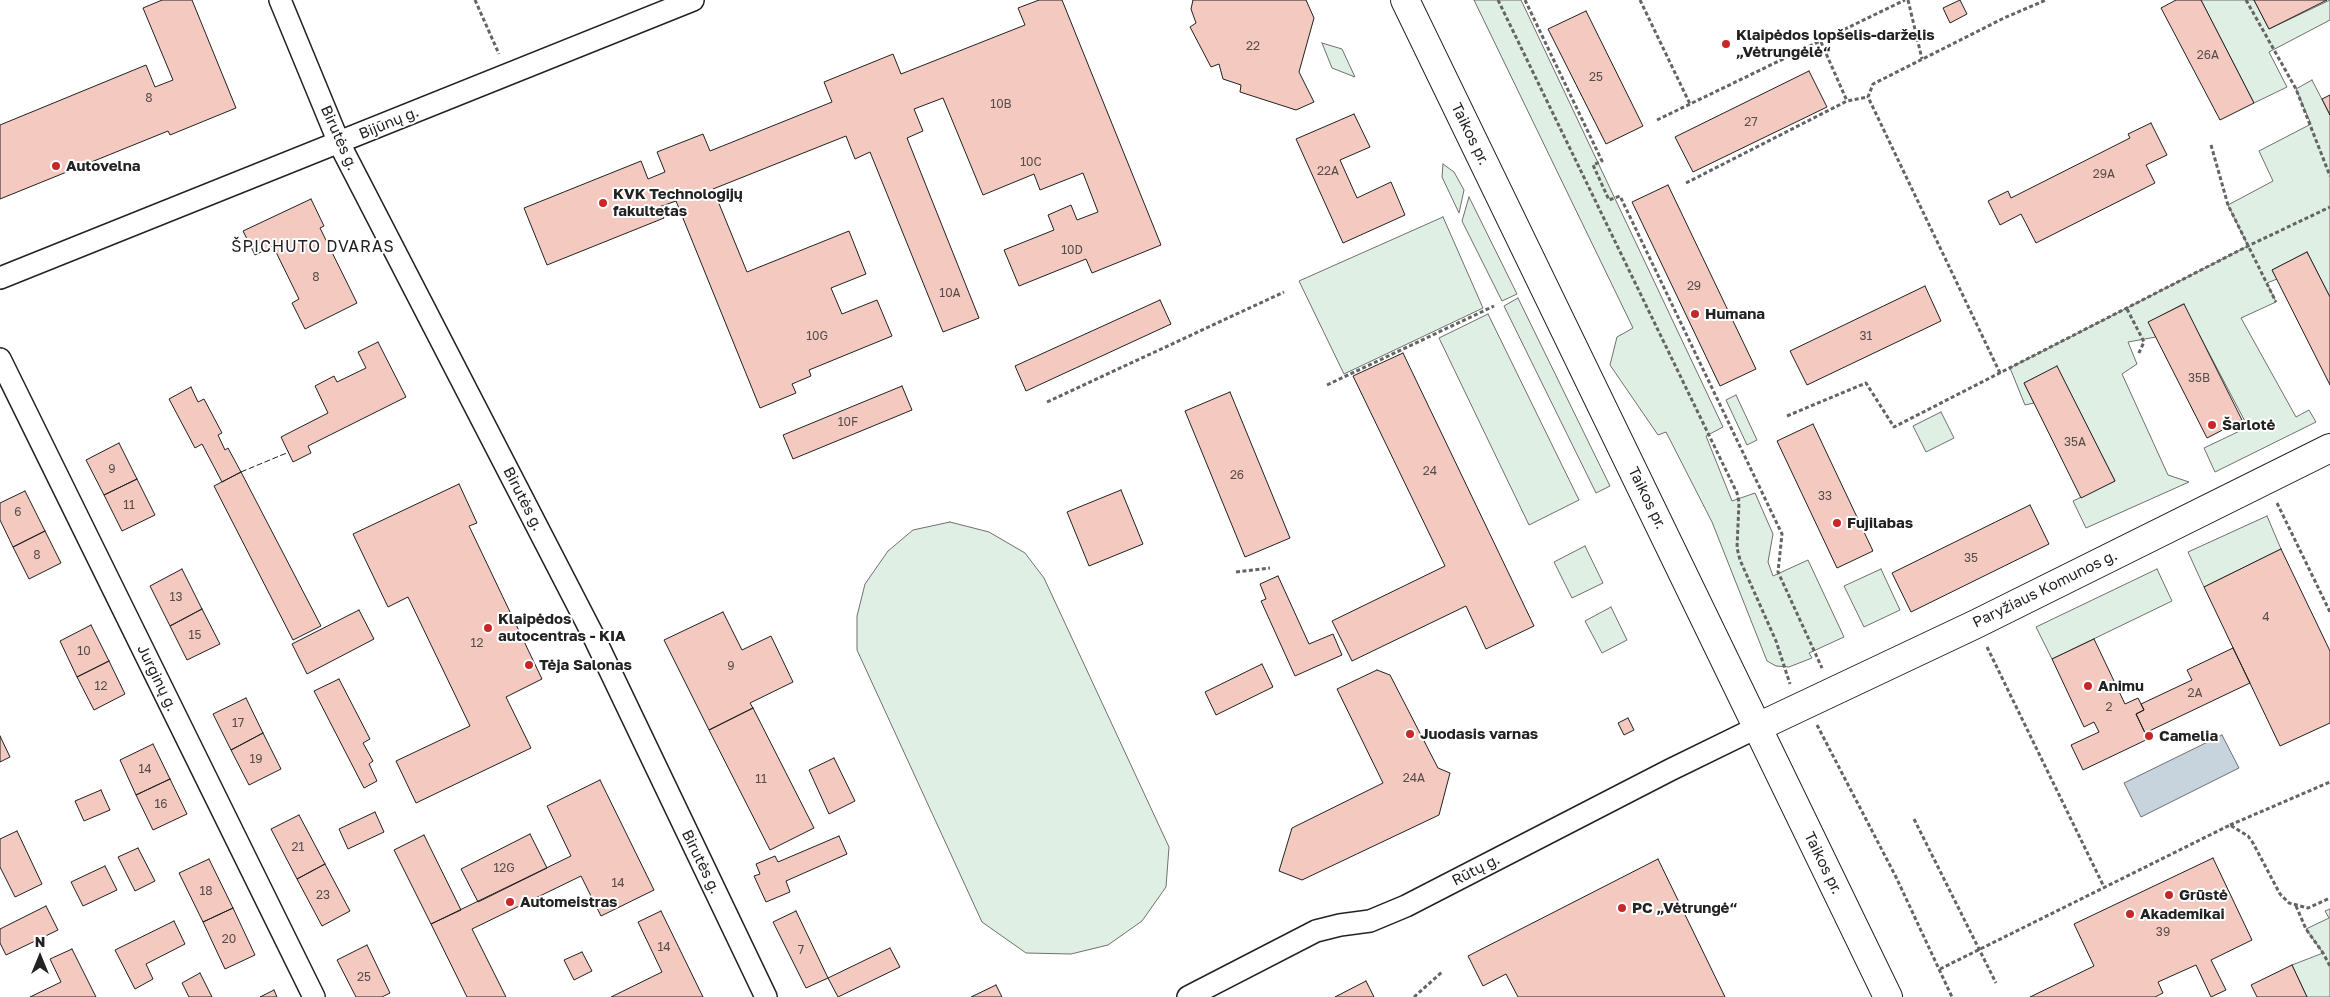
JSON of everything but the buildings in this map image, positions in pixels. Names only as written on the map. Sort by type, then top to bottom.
[{"type":"main road","name":"Taikos pr.","points":[[1405,0],[1888,997]]},
{"type":"main road","name":"Paryžiaus Komunos g.","points":[[1758,727],[1802,693],[1976,624],[2330,448]]},
{"type":"street","name":"Birutės g.","points":[[280,0],[339,143],[592,633],[766,997]]},
{"type":"street","name":"Bijūnų g.","points":[[0,278],[693,0]]},
{"type":"street","name":"Jurginų g.","points":[[0,359],[314,997]]},
{"type":"street","name":"Rūtų g.","points":[[1188,997],[1316,931],[1340,925],[1370,921],[1406,906],[1670,770],[1758,727]]},
{"type":"path","points":[[475,0],[508,75]]},
{"type":"path","points":[[1498,0],[1736,493],[1739,502],[1737,548],[1740,560],[1776,641],[1790,684],[1802,693],[1896,877],[1952,997]]},
{"type":"path","points":[[1525,0],[1602,161],[1593,165],[1609,200],[1620,196],[1782,534],[1778,572],[1822,668],[1814,672]]},
{"type":"path","points":[[1640,0],[1690,104]]},
{"type":"path","points":[[1657,120],[1906,0],[1922,59]]},
{"type":"path","points":[[2000,373],[1868,97],[1873,84],[2004,18],[2046,0]]},
{"type":"path","points":[[2246,0],[2296,89],[2330,176]]},
{"type":"path","points":[[1821,42],[1847,101]]},
{"type":"path","points":[[1686,183],[1847,101],[1868,97]]},
{"type":"path","points":[[2211,145],[2228,205],[2276,302]]},
{"type":"path","points":[[1787,416],[1866,383],[1894,427],[2248,246],[2330,207]]},
{"type":"path","points":[[1048,402],[1284,292]]},
{"type":"path","points":[[1327,386],[1494,306]]},
{"type":"path","points":[[2127,309],[2144,342],[2138,355]]},
{"type":"path","points":[[2265,480],[2330,612]]},
{"type":"path","points":[[1236,572],[1270,568]]},
{"type":"path","points":[[1976,624],[2104,887]]},
{"type":"path","points":[[1940,969],[2230,825],[2330,782]]},
{"type":"path","points":[[1914,819],[1996,983]]},
{"type":"path","points":[[2230,825],[2248,836],[2280,894],[2289,903],[2308,908],[2330,898]]},
{"type":"path","points":[[2296,906],[2306,929],[2324,953],[2330,966]]},
{"type":"path","points":[[1414,997],[1442,972]]},
{"type":"green space","points":[[1474,0],[1521,0],[1723,427],[1706,436],[1732,501],[1755,493],[1773,534],[1768,562],[1773,576],[1808,560],[1844,637],[1809,653],[1812,658],[1789,667],[1776,666],[1767,661],[1712,522],[1666,432],[1658,435],[1610,365],[1617,337],[1633,328]]},
{"type":"green space","points":[[2201,0],[2254,0],[2269,29],[2330,0],[2330,20],[2269,52],[2287,87],[2254,103]]},
{"type":"green space","points":[[1322,43],[1342,49],[1355,77],[1332,68]]},
{"type":"green space","points":[[2312,80],[2330,115],[2330,297],[2307,252],[2272,270],[2277,279],[2267,283],[2276,302],[2241,318],[2296,417],[2309,410],[2316,422],[2215,472],[2204,448],[2248,427],[2183,304],[2149,322],[2156,337],[2128,342],[2137,364],[2122,374],[2168,475],[2189,482],[2086,528],[2073,501],[2115,481],[2057,367],[2024,383],[2034,403],[2025,405],[2010,368],[2248,246],[2228,205],[2273,181],[2259,151],[2311,124],[2296,89]]},
{"type":"green space","points":[[1443,164],[1454,172],[1464,190],[1459,213],[1442,177]]},
{"type":"green space","points":[[1469,197],[1517,294],[1502,301],[1462,221]]},
{"type":"green space","points":[[1443,217],[1483,308],[1344,374],[1299,281]]},
{"type":"green space","points":[[1518,298],[1610,486],[1596,493],[1504,306]]},
{"type":"green space","points":[[1488,314],[1579,500],[1529,525],[1439,338]]},
{"type":"green space","points":[[1736,395],[1757,440],[1747,445],[1726,400]]},
{"type":"green space","points":[[1941,412],[1954,438],[1926,452],[1913,426]]},
{"type":"green space","points":[[2267,516],[2281,549],[2204,587],[2188,552]]},
{"type":"green space","points":[[950,522],[989,532],[1025,553],[1044,578],[1169,847],[1166,887],[1142,921],[1108,945],[1071,954],[1026,953],[982,922],[857,650],[857,616],[865,584],[888,551],[913,530]]},
{"type":"green space","points":[[1585,546],[1603,583],[1572,598],[1554,562]]},
{"type":"green space","points":[[1881,569],[1900,610],[1864,627],[1844,586]]},
{"type":"green space","points":[[2157,569],[2172,601],[2052,659],[2036,627]]},
{"type":"green space","points":[[1611,607],[1627,640],[1602,653],[1585,621]]},
{"type":"green space","points":[[2330,909],[2330,997],[2307,997],[2292,965],[2323,953],[2306,929],[2329,918],[2325,911]]},
{"type":"shaded area","points":[[2222,735],[2239,768],[2141,817],[2124,783]]},
{"type":"fence","points":[[241,472],[289,452]]},
{"type":"place","name":"Klaipėdos lopšelis-darželis „Vėtrungėlė“","points":[[1726,44]]},
{"type":"place","name":"Autovelna","points":[[56,166]]},
{"type":"place","name":"KVK Technologijų fakultetas","points":[[603,203]]},
{"type":"place","name":"Humana","points":[[1695,314]]},
{"type":"place","name":"Šarlotė","points":[[2212,425]]},
{"type":"place","name":"Fujilabas","points":[[1837,523]]},
{"type":"place","name":"Klaipėdos autocentras - KIA","points":[[488,628]]},
{"type":"place","name":"Tėja Salonas","points":[[529,665]]},
{"type":"place","name":"Animu","points":[[2088,686]]},
{"type":"place","name":"Juodasis varnas","points":[[1410,734]]},
{"type":"place","name":"Camelia","points":[[2149,736]]},
{"type":"place","name":"Grūstė","points":[[2169,895]]},
{"type":"place","name":"Automeistras","points":[[510,902]]},
{"type":"place","name":"PC „Vėtrungė“","points":[[1622,908]]},
{"type":"place","name":"Akademikai","points":[[2130,914]]},
{"type":"district","name":"ŠPICHUTO DVARAS","points":[[313,247]]}]
